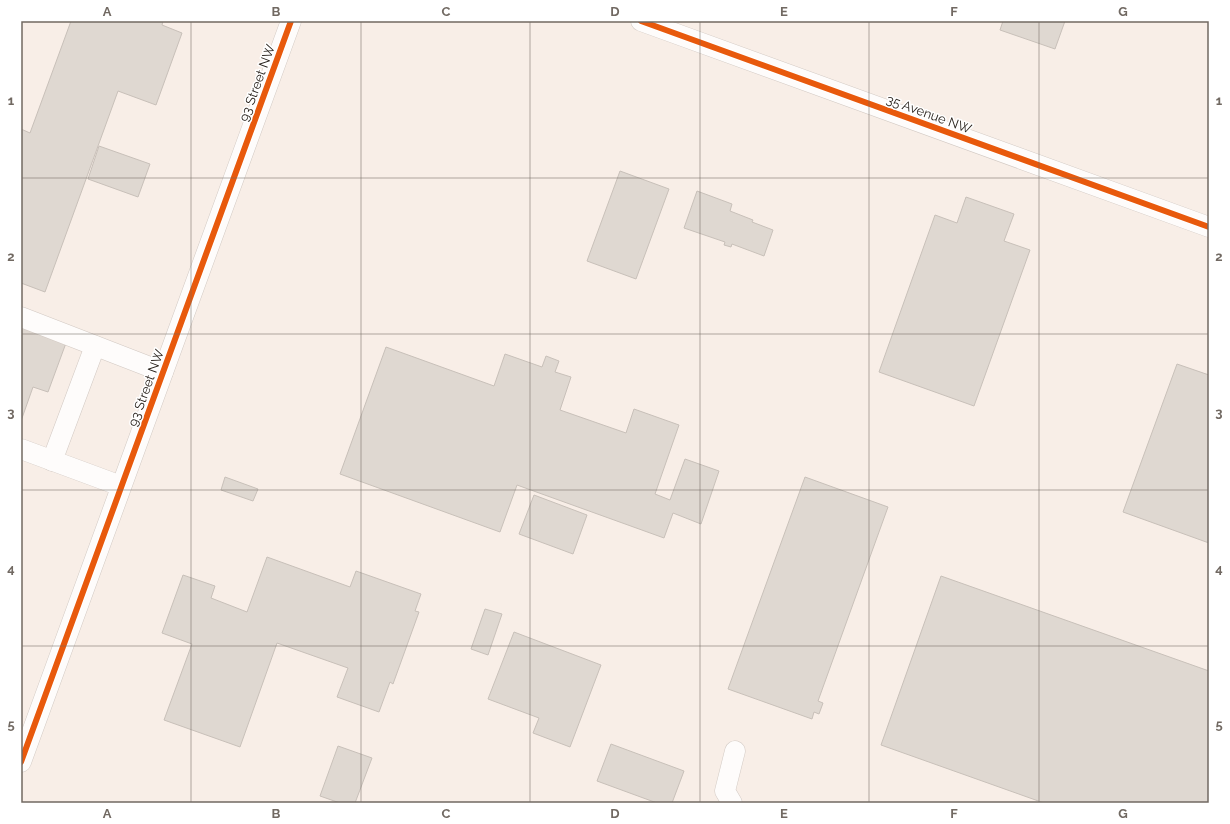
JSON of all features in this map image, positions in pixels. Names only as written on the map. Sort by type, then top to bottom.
[{"type":"street","name":"93 Street NW","points":[[21,762],[291,21]]},
{"type":"street","name":"35 Avenue NW","points":[[641,21],[1209,227]]},
{"type":"street","points":[[21,317],[163,372]]},
{"type":"street","points":[[52,460],[95,346]]},
{"type":"street","points":[[21,449],[122,486]]},
{"type":"street","points":[[732,803],[725,791],[735,751]]},
{"type":"building","points":[[71,21],[163,21],[162,25],[182,33],[156,105],[118,91],[45,292],[21,283],[21,129],[30,133]]},
{"type":"building","points":[[1003,21],[1065,21],[1055,49],[1000,30]]},
{"type":"building","points":[[99,146],[150,164],[138,197],[88,179]]},
{"type":"building","points":[[620,171],[669,189],[636,279],[587,261]]},
{"type":"building","points":[[697,191],[732,204],[730,211],[773,230],[764,256],[732,244],[731,247],[724,245],[725,242],[684,228]]},
{"type":"building","points":[[966,197],[1014,214],[1004,241],[1030,250],[974,406],[879,372],[935,215],[957,223]]},
{"type":"building","points":[[21,327],[66,343],[48,392],[33,387],[21,421]]},
{"type":"building","points":[[386,347],[494,386],[505,354],[542,367],[546,356],[559,361],[555,372],[571,377],[560,410],[626,433],[634,409],[679,425],[655,494],[670,500],[685,459],[719,471],[701,524],[673,513],[664,538],[517,485],[500,532],[340,474]]},
{"type":"building","points":[[1177,364],[1209,375],[1209,543],[1123,512]]},
{"type":"building","points":[[225,477],[258,489],[253,501],[221,490]]},
{"type":"building","points":[[805,477],[888,507],[818,701],[823,703],[819,714],[814,712],[812,719],[728,689]]},
{"type":"building","points":[[534,495],[587,515],[573,554],[519,534]]},
{"type":"building","points":[[267,557],[350,587],[356,571],[421,594],[415,611],[419,612],[393,684],[390,682],[379,712],[337,697],[348,668],[277,643],[240,747],[164,720],[192,644],[162,633],[183,575],[215,586],[211,598],[247,612]]},
{"type":"building","points":[[941,576],[1209,671],[1209,803],[1044,803],[881,745]]},
{"type":"building","points":[[485,609],[502,614],[488,655],[471,649]]},
{"type":"building","points":[[514,632],[601,665],[570,747],[533,733],[539,718],[488,699]]},
{"type":"building","points":[[611,744],[684,771],[672,803],[657,803],[597,781]]},
{"type":"building","points":[[338,746],[372,758],[355,803],[340,803],[320,796]]},
{"type":"cycle path","points":[[21,762],[291,21]]},
{"type":"cycle path","points":[[641,21],[1209,227]]}]
